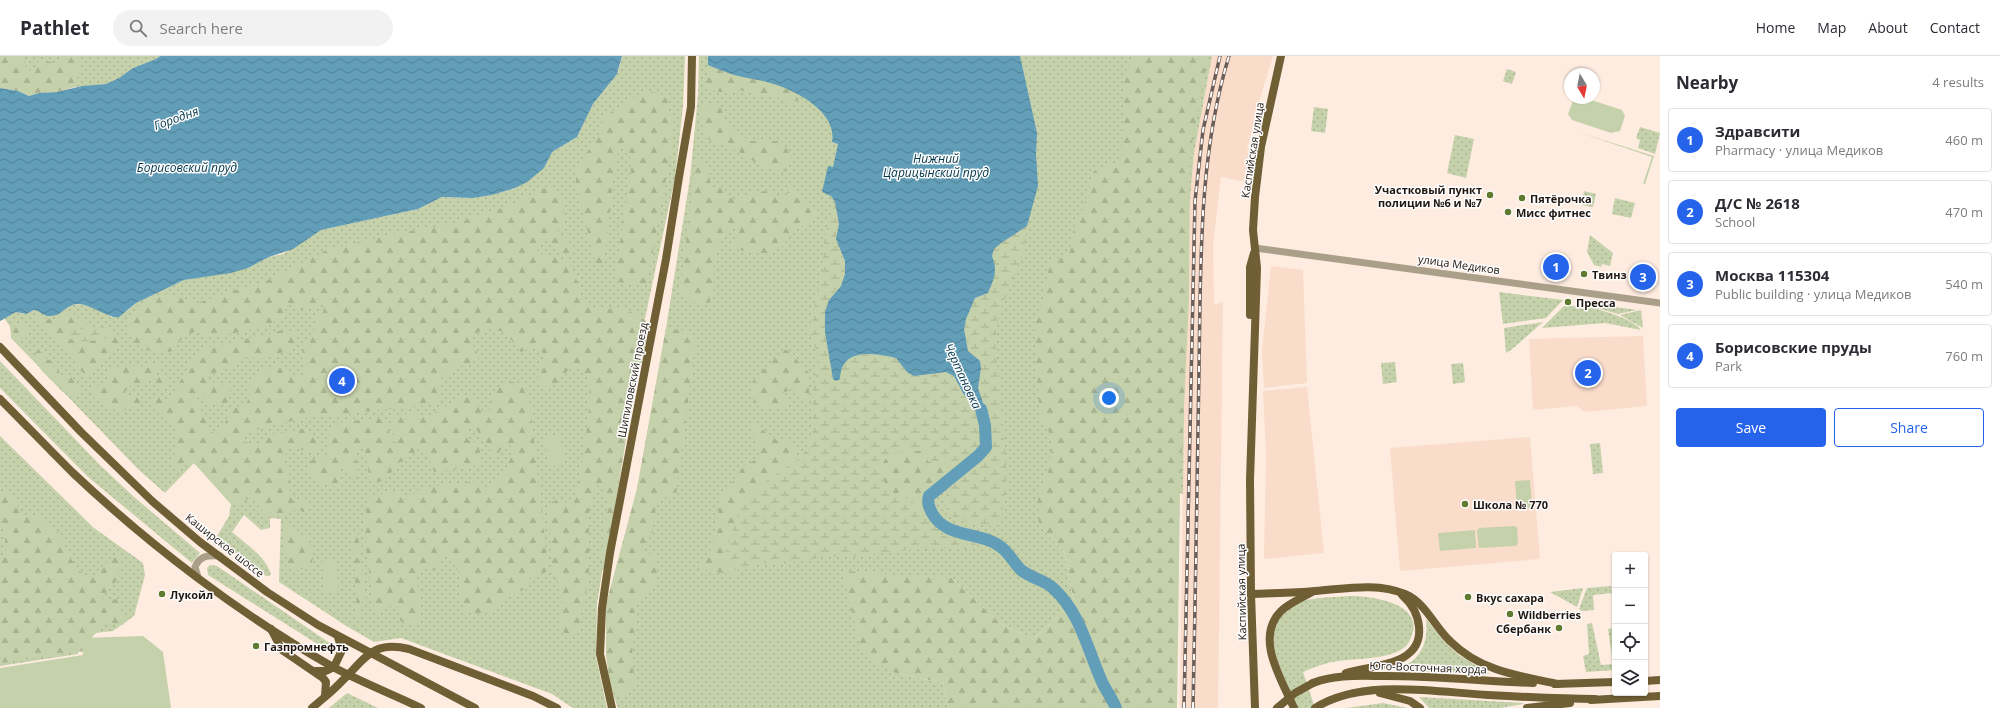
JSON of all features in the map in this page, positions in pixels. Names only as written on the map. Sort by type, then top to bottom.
[{"type":"main road","name":"Шипиловский проезд","points":[[612,708],[600,654],[602,608],[610,553],[691,107],[692,56]]},
{"type":"main road","name":"Каспийская улица","points":[[1255,708],[1251,594],[1251,476],[1257,268],[1253,230],[1259,166],[1281,56]]},
{"type":"main road","name":"Каширское шоссе","points":[[0,348],[152,501],[267,592],[338,637],[475,708]]},
{"type":"main road","points":[[0,399],[72,471],[112,508],[198,578],[271,629],[334,667],[421,708]]},
{"type":"main road","points":[[1251,594],[1371,587],[1384,588],[1398,592],[1410,597],[1422,605],[1449,640],[1473,659],[1501,672],[1558,684]]},
{"type":"main road","points":[[1294,708],[1274,661],[1270,645],[1270,634],[1272,624],[1281,611],[1314,591]]},
{"type":"main road","points":[[1332,677],[1364,668],[1391,663],[1407,656],[1412,650],[1419,638],[1419,624],[1410,603],[1398,592]]},
{"type":"main road","points":[[271,629],[282,650],[324,678],[326,682],[325,696]]},
{"type":"main road","points":[[315,671],[326,671],[334,667],[342,650],[338,637]]},
{"type":"main road","points":[[312,708],[349,674],[369,652],[388,646],[409,649],[533,696],[557,708]]},
{"type":"main road","name":"Юго-Восточная хорда","points":[[1277,708],[1295,693],[1313,683],[1332,677],[1408,676],[1558,684],[1612,682]]},
{"type":"main road","points":[[1648,681],[1660,680]]},
{"type":"main road","points":[[1316,707],[1339,696],[1362,691],[1409,690],[1540,698],[1595,699],[1660,696]]},
{"type":"main road","points":[[1362,691],[1396,696],[1410,701],[1420,708]]},
{"type":"main road","points":[[1527,708],[1595,699]]},
{"type":"street","name":"улица Медиков","points":[[1255,248],[1660,303]]},
{"type":"street","points":[[198,578],[196,567],[201,558],[210,555],[220,556]]},
{"type":"shaded area","points":[[1212,56],[1273,56],[1257,108],[1247,150],[1253,152],[1247,182],[1221,177],[1213,245],[1214,305],[1223,302],[1218,708],[1180,708],[1186,247],[1194,153]]},
{"type":"shaded area","points":[[1271,266],[1303,270],[1307,383],[1264,388],[1262,350]]},
{"type":"shaded area","points":[[1643,336],[1647,406],[1585,412],[1577,406],[1533,410],[1529,339]]},
{"type":"shaded area","points":[[1307,387],[1324,553],[1264,559],[1266,455],[1263,391]]},
{"type":"shaded area","name":"Школа № 770","points":[[1530,437],[1540,559],[1400,571],[1390,448]]},
{"type":"green space","points":[[0,56],[160,56],[133,68],[119,78],[106,84],[75,87],[0,88]]},
{"type":"green space","points":[[0,56],[22,56],[27,68],[32,71],[39,60],[59,63],[66,56],[77,56],[80,68],[75,87],[57,92],[39,93],[29,96],[18,91],[0,88]]},
{"type":"green space","points":[[622,56],[685,56],[683,106],[675,178],[635,365],[597,604],[596,657],[607,708],[573,708],[552,694],[401,638],[374,642],[348,627],[279,582],[281,519],[270,518],[270,528],[261,530],[244,515],[232,532],[265,562],[271,574],[266,576],[216,538],[229,516],[231,504],[194,463],[165,493],[138,469],[11,338],[11,328],[4,318],[16,312],[24,314],[36,310],[44,314],[54,316],[69,306],[80,304],[97,308],[111,317],[127,311],[136,303],[184,280],[248,268],[269,257],[283,254],[321,230],[418,209],[442,197],[473,198],[492,195],[515,188],[552,152],[577,137],[593,104],[618,72]]},
{"type":"green space","points":[[699,56],[1212,56],[1194,153],[1186,247],[1183,494],[1180,493],[1039,525],[1064,552],[1074,602],[1033,639],[999,622],[952,578],[896,673],[943,683],[948,708],[618,708],[610,685],[606,654],[606,605],[637,489],[666,328],[690,178],[698,95]]},
{"type":"green space","points":[[1135,56],[1208,56],[1190,155],[1189,297],[1180,493],[1177,708],[948,708],[943,683],[896,673],[876,663],[860,646],[842,571],[952,578],[999,622],[1033,639],[1074,602],[1064,552],[1039,525],[1038,492],[1048,473],[1052,442],[1049,432],[1040,417],[1034,322],[1041,309],[1050,262],[1069,254],[1076,219],[1083,209],[1094,171],[1112,164],[1121,164],[1125,72]]},
{"type":"green space","points":[[708,65],[731,74],[771,83],[801,95],[800,99],[792,103],[775,97],[760,96],[740,90],[720,92],[710,89],[707,81]]},
{"type":"green space","points":[[1507,69],[1516,72],[1512,84],[1503,81]]},
{"type":"green space","points":[[648,92],[659,93],[666,96],[669,101],[669,111],[674,120],[671,152],[647,283],[642,286],[619,282],[615,274],[631,172],[629,148],[619,148],[613,182],[604,264],[596,266],[574,171],[599,135],[602,118],[629,100]]},
{"type":"green space","points":[[710,102],[720,106],[729,129],[738,132],[749,141],[781,141],[789,152],[791,161],[784,172],[765,168],[737,151],[703,137],[701,110]]},
{"type":"green space","points":[[1600,103],[1622,110],[1625,116],[1620,131],[1611,133],[1572,120],[1568,114],[1572,104]]},
{"type":"green space","points":[[1314,107],[1328,109],[1325,133],[1311,131]]},
{"type":"green space","points":[[1640,127],[1660,133],[1655,154],[1638,148],[1640,140],[1636,138]]},
{"type":"green space","points":[[1578,132],[1654,156],[1645,184],[1643,184],[1652,157]]},
{"type":"green space","points":[[1455,135],[1474,139],[1466,178],[1447,173]]},
{"type":"green space","points":[[696,158],[709,163],[710,186],[715,189],[721,186],[733,199],[751,196],[754,192],[767,191],[786,199],[789,187],[801,194],[818,210],[818,216],[792,232],[784,245],[764,255],[743,251],[733,246],[736,236],[736,229],[728,227],[714,260],[713,294],[706,305],[693,302],[680,293]]},
{"type":"green space","points":[[549,186],[554,188],[561,196],[564,225],[557,231],[558,236],[567,238],[570,243],[571,254],[569,255],[556,250],[548,241],[544,239],[538,245],[538,251],[545,256],[562,259],[569,264],[573,269],[583,299],[592,310],[627,310],[646,321],[647,329],[645,346],[636,384],[605,568],[603,570],[600,569],[600,566],[608,500],[600,486],[596,485],[589,510],[589,582],[582,607],[580,626],[576,632],[569,635],[560,631],[558,626],[562,599],[559,586],[552,573],[548,508],[550,503],[557,500],[570,503],[576,499],[590,399],[587,376],[581,370],[573,368],[565,373],[552,386],[548,387],[544,385],[538,381],[538,373],[544,355],[542,352],[537,348],[534,348],[521,352],[506,334],[501,331],[491,330],[478,332],[470,338],[478,360],[455,368],[439,380],[440,399],[434,404],[301,419],[264,427],[241,436],[242,441],[255,445],[263,443],[269,435],[301,429],[311,432],[317,438],[319,445],[318,449],[313,453],[296,448],[286,449],[285,465],[290,475],[290,494],[294,504],[301,498],[306,498],[309,502],[308,510],[304,512],[295,509],[292,512],[285,514],[266,515],[256,503],[249,498],[241,504],[231,504],[194,463],[178,468],[174,467],[173,462],[177,442],[176,433],[174,428],[154,410],[151,399],[158,395],[163,402],[170,399],[197,352],[207,347],[266,335],[282,330],[294,331],[298,340],[295,348],[266,359],[241,357],[230,368],[207,375],[204,378],[208,381],[227,384],[230,389],[229,401],[222,405],[218,406],[211,404],[201,396],[196,399],[205,416],[209,430],[216,435],[220,432],[232,409],[246,404],[250,396],[247,386],[261,372],[279,365],[298,377],[304,377],[306,373],[302,358],[303,350],[306,340],[314,330],[317,317],[323,313],[324,308],[323,305],[297,310],[289,303],[285,306],[286,316],[265,327],[208,338],[200,331],[195,332],[184,336],[175,350],[169,352],[145,350],[137,345],[129,335],[129,320],[139,305],[154,297],[165,294],[198,303],[225,293],[260,284],[329,249],[394,234],[456,223],[502,208]]},
{"type":"green space","points":[[1584,191],[1596,194],[1593,207],[1582,205]]},
{"type":"green space","points":[[1615,198],[1635,203],[1631,218],[1612,214]]},
{"type":"green space","points":[[835,202],[839,223],[836,242],[843,258],[845,273],[840,286],[830,297],[826,308],[824,322],[828,358],[840,368],[852,357],[873,354],[896,358],[907,372],[914,376],[946,372],[954,376],[964,394],[985,424],[984,406],[978,388],[981,368],[967,345],[964,326],[975,298],[988,293],[992,283],[995,270],[992,256],[994,249],[1027,226],[1023,254],[999,313],[995,342],[1004,430],[1007,486],[1003,502],[1002,522],[997,526],[973,524],[955,518],[947,510],[944,500],[952,482],[961,471],[959,466],[954,464],[929,462],[927,459],[933,454],[928,447],[919,451],[904,448],[897,453],[888,455],[881,466],[881,474],[886,487],[895,494],[910,499],[926,515],[943,536],[970,541],[979,547],[976,549],[923,548],[853,557],[821,557],[784,564],[756,563],[749,569],[736,570],[726,560],[725,553],[740,508],[762,484],[801,457],[806,450],[812,433],[813,424],[811,412],[818,355],[809,331],[822,275],[824,241]]},
{"type":"green space","points":[[1590,235],[1613,253],[1610,266],[1602,264],[1601,267],[1594,265],[1587,252]]},
{"type":"green space","points":[[1499,292],[1563,300],[1546,318],[1503,324]]},
{"type":"green space","points":[[1587,303],[1637,310],[1618,314],[1590,306]]},
{"type":"green space","points":[[1564,306],[1581,306],[1602,310],[1625,319],[1638,326],[1641,330],[1605,323],[1542,328]]},
{"type":"green space","points":[[1641,310],[1643,328],[1620,315]]},
{"type":"green space","points":[[70,311],[87,326],[106,327],[120,336],[121,344],[89,376],[86,376],[81,371],[57,339],[39,326],[33,318],[35,316],[53,320]]},
{"type":"green space","points":[[1543,322],[1511,350],[1506,353],[1504,328]]},
{"type":"green space","points":[[21,324],[28,325],[28,337],[22,340],[11,338],[10,326]]},
{"type":"green space","points":[[105,327],[108,331],[107,338],[104,339],[75,341],[67,337],[67,333],[70,330]]},
{"type":"green space","points":[[666,328],[693,332],[695,346],[676,495],[669,499],[657,499],[652,535],[642,546],[644,551],[656,557],[658,567],[655,582],[637,605],[632,654],[635,685],[622,696],[610,685],[606,654],[606,605],[637,489]]},
{"type":"green space","points":[[40,350],[47,359],[52,361],[55,368],[65,378],[70,375],[79,389],[79,393],[76,396],[63,392],[41,370],[35,352]]},
{"type":"green space","points":[[784,350],[788,350],[809,373],[809,401],[805,403],[799,400],[793,384],[788,391],[779,394],[788,398],[789,403],[776,410],[755,405],[751,385],[755,378]]},
{"type":"green space","points":[[0,361],[100,465],[133,496],[200,553],[192,563],[88,477],[0,388]]},
{"type":"green space","points":[[1395,362],[1397,382],[1383,384],[1381,363]]},
{"type":"green space","points":[[160,363],[162,364],[162,370],[155,370],[156,374],[168,380],[169,383],[167,387],[161,388],[151,381],[133,384],[125,390],[125,395],[129,400],[133,397],[141,398],[142,402],[140,406],[135,407],[130,404],[123,412],[111,409],[92,397],[91,392],[94,387],[105,385],[109,380],[109,374],[113,366],[121,367],[130,364],[137,367]]},
{"type":"green space","points":[[1463,363],[1465,382],[1453,384],[1451,364]]},
{"type":"green space","points":[[511,382],[516,382],[523,386],[527,391],[529,399],[548,568],[546,572],[528,579],[528,588],[512,596],[501,605],[488,611],[468,613],[464,609],[461,600],[461,581],[457,569],[448,556],[444,555],[440,557],[440,567],[438,569],[432,570],[423,567],[417,572],[421,618],[415,623],[403,623],[400,620],[399,607],[394,605],[389,606],[384,611],[378,611],[374,608],[365,536],[367,507],[371,495],[397,492],[407,497],[411,496],[421,488],[479,481],[484,487],[494,485],[511,458],[511,447],[508,443],[504,444],[497,456],[494,457],[486,442],[475,428],[469,428],[467,436],[468,440],[479,444],[481,462],[475,466],[434,472],[426,452],[421,448],[406,460],[397,464],[388,479],[382,482],[370,479],[364,449],[358,447],[355,454],[358,468],[357,478],[355,481],[351,481],[348,467],[342,467],[341,488],[318,483],[307,467],[310,461],[319,457],[326,458],[329,435],[335,423],[377,418],[384,422],[388,428],[393,443],[395,444],[393,419],[395,415],[413,413],[426,416],[434,414],[468,394],[473,396],[482,412],[490,411],[495,392]]},
{"type":"green space","points":[[754,423],[759,424],[765,432],[778,441],[789,438],[792,441],[796,450],[793,464],[762,484],[740,508],[725,553],[731,567],[736,570],[735,575],[698,569],[697,566],[705,560],[710,551],[717,526],[720,499],[743,467],[760,457],[752,428]]},
{"type":"green space","points":[[560,435],[565,465],[549,467],[544,437]]},
{"type":"green space","points":[[0,436],[94,528],[143,563],[145,575],[134,616],[113,631],[77,635],[78,654],[0,666]]},
{"type":"green space","points":[[1600,443],[1603,473],[1593,474],[1590,444]]},
{"type":"green space","points":[[928,447],[937,463],[954,464],[959,466],[961,471],[929,496],[928,502],[933,515],[926,515],[910,499],[895,494],[886,487],[881,474],[881,465],[888,455],[897,453],[904,448],[919,451]]},
{"type":"green space","points":[[1530,480],[1532,508],[1517,509],[1515,481]]},
{"type":"green space","points":[[4,491],[16,500],[21,514],[40,517],[59,533],[66,551],[79,571],[92,578],[105,563],[117,554],[122,563],[116,581],[102,597],[103,600],[118,599],[125,621],[123,625],[104,625],[93,636],[85,651],[0,663],[0,563],[6,554],[4,523],[0,516],[0,492]]},
{"type":"green space","points":[[290,524],[296,531],[309,539],[313,559],[310,567],[294,571],[286,568],[287,556],[283,546],[285,525]]},
{"type":"green space","points":[[1517,527],[1518,543],[1516,546],[1479,548],[1477,531],[1479,528]]},
{"type":"green space","points":[[355,530],[358,533],[366,600],[361,603],[361,617],[359,619],[357,618],[353,533]]},
{"type":"green space","points":[[1475,530],[1476,548],[1440,551],[1438,533]]},
{"type":"green space","points":[[336,559],[339,592],[324,593],[322,561]]},
{"type":"green space","points":[[210,565],[217,566],[331,644],[333,650],[331,652],[327,650],[208,575],[207,568]]},
{"type":"green space","points":[[1611,586],[1612,593],[1593,595],[1594,610],[1582,611],[1579,609],[1587,588]]},
{"type":"green space","points":[[1583,588],[1577,607],[1550,592]]},
{"type":"green space","points":[[1360,596],[1385,601],[1406,611],[1412,619],[1413,629],[1409,642],[1404,648],[1387,655],[1333,662],[1320,665],[1303,672],[1315,708],[1297,708],[1278,663],[1274,646],[1274,631],[1278,618],[1289,607],[1307,600]]},
{"type":"green space","points":[[1426,619],[1444,641],[1459,655],[1490,674],[1395,670],[1412,661],[1421,651],[1424,645],[1426,633]]},
{"type":"green space","points":[[1592,623],[1601,665],[1612,664],[1612,670],[1586,672],[1583,656],[1589,654],[1587,624]]},
{"type":"green space","points":[[1612,628],[1612,657],[1608,629]]},
{"type":"green space","points":[[143,636],[163,652],[171,708],[0,708],[0,668],[83,655],[81,638]]},
{"type":"green space","points":[[347,693],[378,708],[329,708]]},
{"type":"green space","points":[[1419,697],[1523,704],[1500,708],[1429,708]]},
{"type":"green space","points":[[1383,703],[1407,708],[1346,708]]},
{"type":"water","name":"Борисовский пруд","points":[[160,56],[622,56],[617,74],[593,104],[577,137],[552,152],[544,168],[527,182],[515,188],[492,195],[473,198],[442,197],[418,209],[321,230],[293,249],[269,257],[248,268],[231,273],[184,280],[136,303],[119,317],[111,316],[84,305],[75,304],[55,315],[47,316],[34,310],[26,314],[16,312],[0,321],[0,88],[18,91],[29,96],[39,93],[57,92],[82,86],[106,84],[119,78],[133,68]]},
{"type":"water","name":"Нижний Царицынский пруд","points":[[708,56],[1020,56],[1037,133],[1036,154],[1038,186],[1027,226],[994,249],[992,256],[995,271],[988,293],[975,298],[966,319],[964,329],[968,351],[980,361],[981,368],[978,388],[984,406],[985,425],[981,417],[963,393],[954,376],[946,372],[914,376],[907,372],[896,358],[869,354],[852,357],[846,362],[842,369],[840,379],[836,381],[833,379],[825,332],[825,312],[829,300],[841,286],[845,274],[845,261],[836,239],[839,224],[835,202],[831,196],[822,192],[828,166],[833,167],[838,144],[832,142],[832,131],[828,121],[821,112],[802,96],[780,86],[741,77],[708,65]]},
{"type":"waterway","name":"Чертановка","points":[[981,409],[985,425],[986,447],[978,456],[929,496],[928,503],[930,509],[938,521],[946,527],[993,542],[1001,547],[1007,552],[1021,570],[1049,585],[1063,598],[1071,609],[1083,633],[1103,684],[1116,708]]},
{"type":"railway","points":[[1184,708],[1195,201],[1203,130],[1220,56]]},
{"type":"railway","points":[[1193,708],[1200,290],[1203,211],[1206,172],[1212,133],[1219,94],[1229,56]]},
{"type":"place","name":"Участковый пункт полиции №6 и №7","points":[[1490,195]]},
{"type":"place","name":"Пятёрочка","points":[[1522,198]]},
{"type":"place","name":"Мисс фитнес","points":[[1508,212]]},
{"type":"place","name":"Здравсити","points":[[1556,267]]},
{"type":"place","name":"Твинз","points":[[1584,274]]},
{"type":"place","name":"Москва 115304","points":[[1643,277]]},
{"type":"place","name":"Пресса","points":[[1568,302]]},
{"type":"place","name":"Д/C № 2618","points":[[1588,373]]},
{"type":"place","name":"Борисовские пруды","points":[[342,381]]},
{"type":"place","name":"Школа № 770","points":[[1465,504]]},
{"type":"place","name":"Лукойл","points":[[162,594]]},
{"type":"place","name":"Вкус сахара","points":[[1468,597]]},
{"type":"place","name":"Wildberries","points":[[1510,614]]},
{"type":"place","name":"Сбербанк","points":[[1559,628]]},
{"type":"place","name":"Газпромнефть","points":[[256,646]]},
{"type":"water label","name":"Городня","points":[[176,118]]}]
